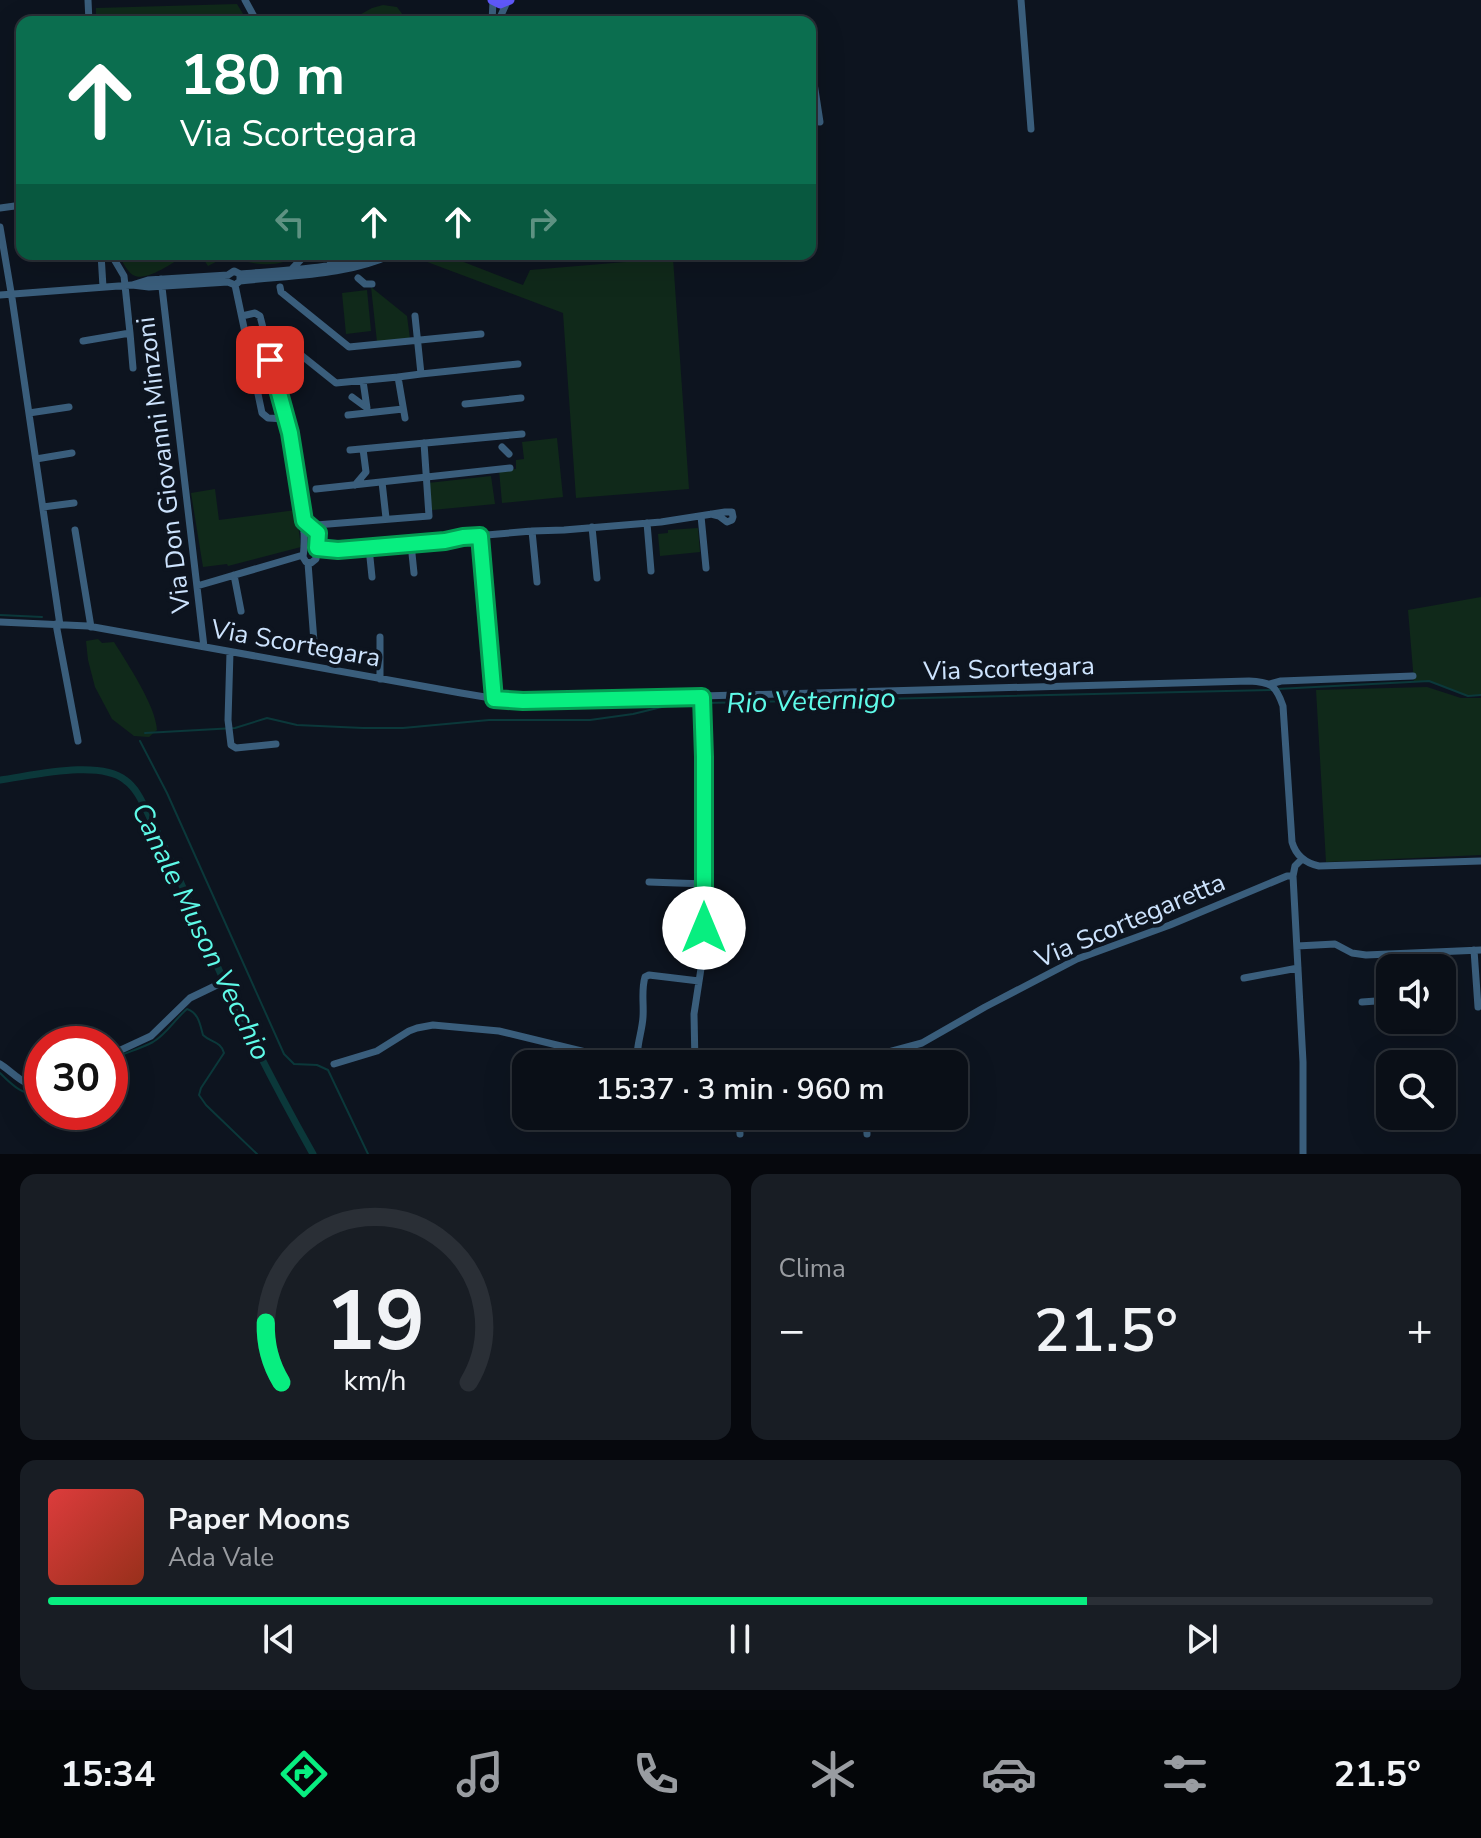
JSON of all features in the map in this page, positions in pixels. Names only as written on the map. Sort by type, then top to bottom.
[{"type":"main road","points":[[492,0],[500,4],[508,1]]},
{"type":"street","points":[[1021,0],[1031,129]]},
{"type":"street","points":[[816,96],[820,122],[816,122]]},
{"type":"street","points":[[0,227],[78,741]]},
{"type":"street","points":[[101,260],[103,287]]},
{"type":"street","points":[[115,260],[128,286],[133,368]]},
{"type":"street","points":[[292,269],[300,260]]},
{"type":"street","points":[[329,260],[334,265]]},
{"type":"street","points":[[234,279],[354,260]]},
{"type":"street","points":[[0,295],[333,272],[378,260]]},
{"type":"street","points":[[358,278],[365,284],[372,284]]},
{"type":"street","points":[[234,279],[262,413],[268,418],[285,419]]},
{"type":"street","name":"Via Don Giovanni Minzoni","points":[[161,283],[204,647]]},
{"type":"street","points":[[280,287],[281,292],[349,347],[481,334]]},
{"type":"street","points":[[242,316],[255,313],[260,316],[290,433],[304,521],[318,535],[315,561],[308,563]]},
{"type":"street","points":[[415,316],[421,374]]},
{"type":"street","points":[[271,331],[336,383],[518,364]]},
{"type":"street","points":[[83,341],[130,333]]},
{"type":"street","points":[[348,415],[404,414],[398,377]]},
{"type":"street","points":[[352,397],[367,408],[363,381]]},
{"type":"street","points":[[465,404],[521,398]]},
{"type":"street","points":[[29,413],[69,407]]},
{"type":"street","points":[[350,450],[522,434]]},
{"type":"street","points":[[315,655],[308,563],[303,555],[310,529],[316,525],[429,516],[424,443]]},
{"type":"street","points":[[502,447],[509,454]]},
{"type":"street","points":[[355,485],[366,472],[363,449]]},
{"type":"street","points":[[36,459],[72,453]]},
{"type":"street","points":[[316,489],[510,468]]},
{"type":"street","points":[[382,482],[386,518]]},
{"type":"street","points":[[43,507],[74,503]]},
{"type":"street","points":[[317,552],[647,523],[711,514]]},
{"type":"street","points":[[701,516],[706,568]]},
{"type":"street","points":[[647,523],[651,571]]},
{"type":"street","points":[[592,527],[597,578]]},
{"type":"street","points":[[75,530],[91,627]]},
{"type":"street","points":[[532,531],[537,582]]},
{"type":"street","points":[[480,536],[494,699]]},
{"type":"street","points":[[411,544],[414,573]]},
{"type":"street","points":[[369,548],[372,577]]},
{"type":"street","points":[[197,586],[303,555]]},
{"type":"street","points":[[234,575],[241,611]]},
{"type":"street","name":"Via Scortegara","points":[[0,622],[91,627],[494,699],[523,701],[1249,681],[1274,688],[1281,681],[1413,676]]},
{"type":"street","points":[[380,637],[380,679]]},
{"type":"street","points":[[230,652],[231,745],[236,748],[276,744]]},
{"type":"street","points":[[1274,688],[1284,713],[1292,842],[1302,859],[1319,866],[1481,861]]},
{"type":"street","points":[[695,1050],[694,1014],[704,949],[702,697]]},
{"type":"street","points":[[1302,859],[1295,866],[1293,876],[1303,1062],[1303,1154]]},
{"type":"street","name":"Via Scortegaretta","points":[[900,1050],[922,1043],[1077,959],[1293,876]]},
{"type":"street","points":[[649,882],[705,884]]},
{"type":"street","points":[[1297,946],[1335,944],[1361,955],[1478,950],[1478,1007]]},
{"type":"street","points":[[1244,978],[1298,968]]},
{"type":"street","points":[[637,1050],[645,977],[699,981]]},
{"type":"street","points":[[128,1047],[151,1036],[190,998],[217,985]]},
{"type":"street","points":[[1362,1002],[1376,1001]]},
{"type":"street","points":[[334,1064],[377,1051],[417,1028],[443,1025],[499,1031],[578,1050]]},
{"type":"street","points":[[0,1064],[24,1081]]},
{"type":"street","points":[[740,1130],[740,1134]]},
{"type":"street","points":[[867,1130],[867,1134]]},
{"type":"green space","points":[[237,4],[244,16],[96,16],[96,8]]},
{"type":"green space","points":[[383,5],[397,7],[404,16],[358,16]]},
{"type":"green space","points":[[122,260],[177,260],[145,276],[139,277],[129,271]]},
{"type":"green space","points":[[204,260],[219,260],[208,266]]},
{"type":"green space","points":[[241,260],[289,260],[274,264]]},
{"type":"green space","points":[[422,260],[458,260],[523,285],[530,270],[673,260],[689,489],[576,498],[563,313]]},
{"type":"green space","points":[[371,287],[407,316],[410,339],[377,342]]},
{"type":"green space","points":[[367,290],[371,331],[346,334],[342,293]]},
{"type":"green space","points":[[557,438],[563,497],[502,503],[499,470],[516,469],[516,460],[524,459],[522,442]]},
{"type":"green space","points":[[491,476],[495,504],[432,510],[428,483]]},
{"type":"green space","points":[[215,489],[219,520],[296,510],[301,547],[228,566],[203,567],[191,493]]},
{"type":"green space","points":[[698,528],[700,552],[660,556],[658,534],[668,533],[668,530]]},
{"type":"green space","points":[[1481,597],[1481,695],[1468,696],[1429,681],[1414,682],[1408,610]]},
{"type":"green space","points":[[98,639],[102,643],[114,642],[140,685],[152,709],[157,730],[149,737],[134,736],[112,719],[95,687],[86,641]]},
{"type":"green space","points":[[1427,687],[1461,698],[1481,698],[1481,855],[1326,862],[1316,690]]},
{"type":"waterway","points":[[0,615],[42,617]]},
{"type":"waterway","name":"Rio Veternigo","points":[[1277,689],[1429,681],[1468,696],[1481,695]]},
{"type":"waterway","name":"Rio Veternigo","points":[[705,703],[1271,690]]},
{"type":"waterway","name":"Rio Veternigo","points":[[145,733],[235,728],[267,718],[297,725],[363,728],[403,728],[489,720],[590,720],[670,705],[699,704]]},
{"type":"waterway","points":[[140,741],[167,793],[284,1054],[294,1064],[317,1065],[328,1070],[368,1154]]},
{"type":"waterway","name":"Canale Muson Vecchio","points":[[0,780],[64,771],[99,771],[113,774],[134,788],[168,854],[249,1033],[313,1154]]},
{"type":"waterway","points":[[128,1052],[163,1035],[187,1009],[194,1013],[203,1035],[218,1044],[224,1053],[199,1095],[257,1154]]},
{"type":"waterway","points":[[0,1073],[24,1092]]},
{"type":"route","points":[[270,360],[290,433],[304,521],[318,533],[317,548],[329,551],[480,536],[494,699],[702,697],[704,928]]}]
